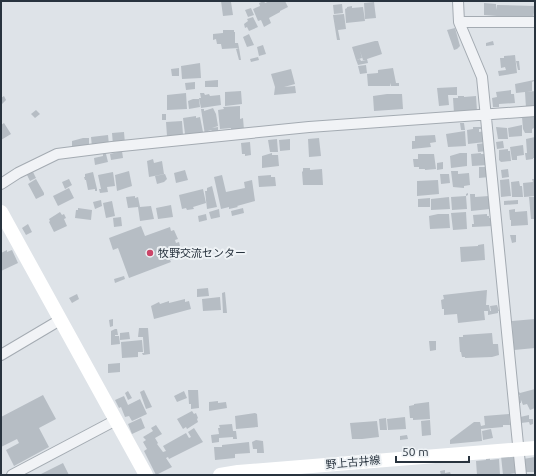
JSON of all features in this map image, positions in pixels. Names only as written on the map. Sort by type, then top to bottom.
[{"type":"main road","points":[[1,212],[146,475]]},
{"type":"main road","name":"野上古井線","points":[[220,475],[238,472],[535,448]]},
{"type":"street","points":[[458,1],[459,22],[482,77],[521,475]]},
{"type":"street","points":[[459,22],[535,22]]},
{"type":"street","points":[[1,184],[18,173],[56,154],[127,145],[309,127],[486,113],[535,111]]},
{"type":"street","points":[[1,355],[60,320]]},
{"type":"street","points":[[12,475],[116,420]]},
{"type":"building","points":[[221,1],[231,2],[233,15],[223,16]]},
{"type":"building","points":[[264,1],[265,3],[270,1],[285,1],[288,7],[269,18],[271,23],[264,27],[261,20],[258,21],[253,9],[260,6],[259,3]]},
{"type":"building","points":[[374,2],[376,18],[365,19],[364,3]]},
{"type":"building","points":[[484,3],[496,4],[496,10],[497,5],[535,6],[533,19],[484,15]]},
{"type":"building","points":[[342,4],[343,13],[334,14],[333,5]]},
{"type":"building","points":[[352,6],[352,8],[363,7],[365,21],[346,23],[345,9]]},
{"type":"building","points":[[251,8],[254,15],[248,17],[245,10]]},
{"type":"building","points":[[344,14],[346,29],[338,30],[340,40],[337,40],[333,15]]},
{"type":"building","points":[[253,17],[258,27],[249,31],[247,27],[245,28],[244,24],[248,21],[247,19]]},
{"type":"building","points":[[455,28],[460,46],[454,50],[447,30]]},
{"type":"building","points":[[223,30],[234,30],[235,43],[238,43],[239,48],[222,49],[221,44],[217,44],[216,39],[213,40],[213,34],[223,33]]},
{"type":"building","points":[[249,34],[254,45],[247,47],[243,37]]},
{"type":"building","points":[[378,41],[382,54],[367,59],[368,63],[358,65],[356,60],[352,47]]},
{"type":"building","points":[[493,41],[494,45],[486,46],[486,43]]},
{"type":"building","points":[[263,45],[266,54],[259,56],[257,47]]},
{"type":"building","points":[[239,48],[241,60],[239,60],[236,49]]},
{"type":"building","points":[[515,55],[517,73],[499,76],[498,71],[506,70],[505,67],[501,68],[500,58]]},
{"type":"building","points":[[258,57],[259,60],[251,62],[250,59]]},
{"type":"building","points":[[516,61],[519,61],[520,70],[518,70]]},
{"type":"building","points":[[200,63],[201,78],[182,79],[181,66]]},
{"type":"building","points":[[366,65],[367,73],[360,74],[358,66]]},
{"type":"building","points":[[179,68],[179,76],[172,76],[171,69]]},
{"type":"building","points":[[393,68],[396,83],[399,83],[399,86],[391,86],[391,83],[390,86],[368,86],[367,74],[378,73],[378,70]]},
{"type":"building","points":[[291,69],[295,84],[284,87],[295,86],[296,93],[274,95],[275,87],[271,74]]},
{"type":"building","points":[[218,80],[218,87],[205,87],[205,81]]},
{"type":"building","points":[[534,80],[532,82],[532,91],[527,92],[535,91],[535,107],[526,108],[525,92],[516,93],[515,84]]},
{"type":"building","points":[[195,82],[195,89],[186,90],[185,83]]},
{"type":"building","points":[[457,87],[457,95],[448,95],[449,105],[439,106],[437,88]]},
{"type":"building","points":[[511,90],[511,94],[514,94],[515,103],[499,104],[499,107],[493,107],[492,98],[497,97],[496,92]]},
{"type":"building","points":[[241,91],[242,104],[225,106],[225,92]]},
{"type":"building","points":[[186,93],[187,109],[167,110],[167,95]]},
{"type":"building","points":[[200,93],[204,93],[205,95],[209,94],[210,96],[220,95],[221,105],[201,108],[199,98],[201,98]]},
{"type":"building","points":[[402,94],[403,109],[374,111],[373,96]]},
{"type":"building","points":[[4,96],[6,100],[1,105],[1,98]]},
{"type":"building","points":[[458,96],[476,96],[477,111],[454,113],[453,98],[458,98]]},
{"type":"building","points":[[199,99],[200,107],[189,109],[188,101]]},
{"type":"building","points":[[240,106],[240,119],[243,118],[244,130],[231,131],[231,128],[220,129],[218,110],[224,109],[223,107]]},
{"type":"building","points":[[213,108],[216,114],[218,126],[212,128],[218,127],[218,133],[211,134],[212,130],[208,131],[209,135],[205,135],[201,109],[204,109],[204,111]]},
{"type":"building","points":[[36,110],[40,114],[35,118],[31,114]]},
{"type":"building","points":[[162,114],[166,114],[166,120],[162,120]]},
{"type":"building","points":[[196,116],[196,118],[200,117],[203,132],[198,133],[198,135],[190,136],[189,134],[185,134],[183,118]]},
{"type":"building","points":[[522,117],[534,117],[534,128],[532,129],[532,133],[525,133],[523,129]]},
{"type":"building","points":[[182,121],[183,135],[167,136],[166,122]]},
{"type":"building","points":[[4,123],[11,134],[1,140],[1,125]]},
{"type":"building","points":[[460,123],[464,123],[465,130],[461,130]]},
{"type":"building","points":[[522,125],[522,136],[509,137],[508,128]]},
{"type":"building","points":[[473,127],[485,127],[485,129],[479,129],[479,132],[485,131],[485,142],[468,144],[467,130],[473,129]]},
{"type":"building","points":[[496,127],[507,128],[508,139],[498,139]]},
{"type":"building","points":[[465,131],[466,146],[448,147],[446,134]]},
{"type":"building","points":[[124,132],[125,144],[113,145],[112,133]]},
{"type":"building","points":[[108,135],[109,145],[92,147],[91,137]]},
{"type":"building","points":[[435,135],[436,142],[430,143],[431,147],[412,149],[412,141],[415,141],[415,136]]},
{"type":"building","points":[[535,137],[535,158],[526,160],[525,153],[527,153],[526,139]]},
{"type":"building","points":[[89,138],[89,145],[72,147],[72,141]]},
{"type":"building","points":[[319,138],[321,156],[309,157],[308,139]]},
{"type":"building","points":[[277,139],[278,152],[270,152],[268,140]]},
{"type":"building","points":[[290,139],[290,150],[280,151],[279,140]]},
{"type":"building","points":[[503,141],[504,148],[497,149],[496,142]]},
{"type":"building","points":[[250,142],[251,155],[245,156],[245,154],[242,154],[241,143]]},
{"type":"building","points":[[486,143],[487,151],[478,152],[477,144]]},
{"type":"building","points":[[523,145],[524,155],[517,156],[517,160],[512,160],[510,147]]},
{"type":"building","points":[[508,149],[508,151],[510,151],[511,161],[501,162],[499,160],[499,150]]},
{"type":"building","points":[[122,151],[123,158],[111,160],[110,154]]},
{"type":"building","points":[[272,153],[272,155],[278,155],[279,166],[262,168],[262,156]]},
{"type":"building","points":[[460,153],[467,153],[467,166],[451,168],[450,156]]},
{"type":"building","points":[[103,154],[106,154],[108,162],[95,165],[94,158],[103,156]]},
{"type":"building","points":[[418,154],[434,154],[436,169],[425,170],[419,169],[419,167],[414,167],[413,159],[418,159]]},
{"type":"building","points":[[471,154],[487,154],[488,165],[472,166]]},
{"type":"building","points":[[153,159],[154,163],[162,161],[164,174],[149,177],[147,161]]},
{"type":"building","points":[[443,162],[443,169],[437,170],[437,163]]},
{"type":"building","points":[[479,167],[488,167],[489,177],[479,178]]},
{"type":"building","points":[[303,168],[310,168],[310,170],[322,169],[323,185],[303,185]]},
{"type":"building","points":[[508,169],[509,177],[502,178],[501,170]]},
{"type":"building","points":[[185,170],[188,180],[176,183],[174,173]]},
{"type":"building","points":[[129,171],[132,186],[117,191],[115,175]]},
{"type":"building","points":[[451,171],[458,171],[458,174],[469,173],[470,185],[464,186],[464,188],[453,187]]},
{"type":"building","points":[[33,172],[36,178],[30,181],[27,175]]},
{"type":"building","points":[[93,172],[97,191],[95,191],[95,189],[88,190],[84,177],[85,174]]},
{"type":"building","points":[[113,172],[115,186],[107,187],[108,192],[100,193],[99,189],[101,189],[98,175]]},
{"type":"building","points":[[165,174],[167,179],[164,182],[157,184],[155,176]]},
{"type":"building","points":[[440,174],[449,174],[450,183],[441,184]]},
{"type":"building","points":[[222,175],[226,192],[245,188],[244,182],[252,180],[255,201],[237,206],[238,207],[221,209],[214,177]]},
{"type":"building","points":[[271,175],[271,177],[275,177],[276,186],[259,187],[258,176]]},
{"type":"building","points":[[36,179],[44,195],[36,199],[28,184]]},
{"type":"building","points":[[69,179],[72,185],[65,189],[62,182]]},
{"type":"building","points":[[509,179],[511,196],[501,197],[500,180]]},
{"type":"building","points":[[532,179],[535,179],[535,196],[524,197],[523,183],[533,182]]},
{"type":"building","points":[[438,180],[439,194],[417,196],[417,181]]},
{"type":"building","points":[[519,181],[520,186],[522,186],[523,197],[512,197],[511,182]]},
{"type":"building","points":[[212,186],[217,207],[207,209],[205,191],[207,191],[207,188]]},
{"type":"building","points":[[69,188],[74,198],[58,206],[53,196]]},
{"type":"building","points":[[203,189],[206,203],[193,207],[194,209],[182,209],[179,195]]},
{"type":"building","points":[[470,194],[475,194],[475,197],[489,196],[492,206],[489,207],[490,209],[471,211]]},
{"type":"building","points":[[135,196],[135,198],[138,197],[140,207],[151,206],[154,219],[140,221],[138,207],[128,208],[126,197]]},
{"type":"building","points":[[466,196],[467,209],[452,210],[451,197]]},
{"type":"building","points":[[449,197],[450,209],[431,210],[431,199]]},
{"type":"building","points":[[529,197],[534,197],[535,219],[531,219]]},
{"type":"building","points":[[430,198],[430,207],[418,207],[418,199]]},
{"type":"building","points":[[101,200],[102,206],[95,209],[93,202]]},
{"type":"building","points":[[518,200],[518,204],[504,205],[504,201]]},
{"type":"building","points":[[112,201],[115,216],[106,218],[103,203]]},
{"type":"building","points":[[171,205],[173,217],[158,219],[156,208]]},
{"type":"building","points":[[78,208],[92,210],[91,220],[75,218],[76,210],[78,210]]},
{"type":"building","points":[[243,208],[244,213],[232,216],[231,211]]},
{"type":"building","points":[[219,209],[220,217],[211,219],[209,212]]},
{"type":"building","points":[[515,209],[515,212],[527,211],[528,225],[511,226],[509,210]]},
{"type":"building","points":[[60,212],[62,215],[64,214],[66,218],[64,219],[67,226],[54,232],[49,219]]},
{"type":"building","points":[[466,212],[467,229],[453,230],[451,213]]},
{"type":"building","points":[[206,214],[207,220],[199,222],[198,216]]},
{"type":"building","points":[[449,214],[450,228],[430,229],[429,216]]},
{"type":"building","points":[[487,214],[489,218],[493,218],[493,226],[472,227],[472,224],[474,224],[473,215]]},
{"type":"building","points":[[121,217],[122,226],[114,227],[113,218]]},
{"type":"building","points":[[28,224],[32,232],[26,235],[22,228]]},
{"type":"building","name":"牧野交流センター","points":[[141,226],[145,236],[170,227],[171,231],[174,230],[178,239],[175,240],[176,243],[179,242],[180,246],[177,247],[181,256],[170,260],[171,262],[129,278],[118,248],[113,250],[109,238]]},
{"type":"building","points":[[510,235],[516,235],[516,242],[512,243]]},
{"type":"building","points":[[484,244],[485,260],[461,262],[460,247],[478,246]]},
{"type":"building","points":[[7,250],[7,252],[12,250],[18,263],[1,271],[1,253]]},
{"type":"building","points":[[124,276],[125,279],[115,283],[114,279]]},
{"type":"building","points":[[208,288],[209,296],[197,297],[197,289]]},
{"type":"building","points":[[487,290],[486,305],[489,305],[491,311],[490,306],[497,305],[499,311],[498,313],[488,315],[488,311],[484,311],[485,320],[458,323],[457,314],[444,315],[441,300],[444,299],[443,295]]},
{"type":"building","points":[[225,292],[227,313],[223,313],[222,293]]},
{"type":"building","points":[[77,294],[79,299],[72,303],[69,298]]},
{"type":"building","points":[[220,297],[221,310],[203,311],[202,299]]},
{"type":"building","points":[[185,299],[185,302],[189,301],[191,309],[154,319],[151,306],[159,302],[160,304],[169,301],[169,303]]},
{"type":"building","points":[[113,319],[113,326],[110,327],[109,320]]},
{"type":"building","points":[[535,319],[535,348],[514,350],[512,321]]},
{"type":"building","points":[[139,328],[148,328],[150,354],[143,355],[142,353],[144,353],[143,337],[138,337]]},
{"type":"building","points":[[117,329],[118,335],[115,336],[119,336],[120,344],[111,345],[111,331]]},
{"type":"building","points":[[129,332],[130,339],[120,340],[120,333]]},
{"type":"building","points":[[492,333],[493,344],[498,344],[499,355],[492,357],[462,357],[460,352],[459,337],[463,337],[463,335]]},
{"type":"building","points":[[142,340],[143,352],[138,352],[138,357],[122,358],[121,342]]},
{"type":"building","points":[[429,341],[436,341],[436,350],[430,351]]},
{"type":"building","points":[[120,363],[120,372],[108,373],[108,364]]},
{"type":"building","points":[[535,389],[535,408],[530,410],[527,404],[523,405],[521,400],[521,403],[517,404],[517,397],[520,396],[517,393]]},
{"type":"building","points":[[144,390],[152,407],[146,409],[140,392]]},
{"type":"building","points":[[188,390],[198,390],[199,408],[191,409]]},
{"type":"building","points":[[128,391],[132,398],[128,400],[125,393]]},
{"type":"building","points":[[184,391],[187,398],[177,402],[174,396]]},
{"type":"building","points":[[43,395],[56,419],[39,428],[49,447],[14,466],[6,450],[19,443],[17,439],[1,447],[1,417]]},
{"type":"building","points":[[124,396],[128,405],[140,399],[147,414],[132,421],[129,416],[125,417],[121,407],[119,408],[115,400]]},
{"type":"building","points":[[218,401],[218,403],[226,402],[227,408],[209,411],[209,402]]},
{"type":"building","points":[[429,402],[430,419],[413,420],[413,418],[410,418],[409,406]]},
{"type":"building","points":[[192,411],[194,414],[196,413],[198,422],[187,429],[186,427],[183,429],[177,419]]},
{"type":"building","points":[[257,414],[258,427],[236,429],[235,416]]},
{"type":"building","points":[[509,414],[510,425],[481,429],[482,441],[450,444],[450,440],[474,422],[480,422],[481,426],[485,425],[484,416]]},
{"type":"building","points":[[529,415],[529,419],[533,419],[533,424],[530,425],[529,422],[521,423],[520,417]]},
{"type":"building","points":[[405,417],[406,429],[388,430],[387,419]]},
{"type":"building","points":[[141,418],[145,428],[132,434],[128,424]]},
{"type":"building","points":[[386,418],[387,430],[380,430],[379,419]]},
{"type":"building","points":[[430,420],[431,435],[422,436],[421,421]]},
{"type":"building","points":[[377,421],[379,437],[352,439],[350,423]]},
{"type":"building","points":[[232,424],[233,431],[236,431],[237,439],[233,439],[233,437],[219,438],[219,442],[212,443],[211,435],[219,434],[219,425]]},
{"type":"building","points":[[156,425],[162,434],[155,438],[158,443],[157,444],[163,452],[166,451],[163,446],[186,433],[189,438],[191,437],[188,432],[194,428],[203,442],[169,459],[168,457],[166,458],[172,467],[156,475],[144,451],[147,449],[143,442],[146,440],[143,437],[153,431],[151,428]]},
{"type":"building","points":[[491,429],[493,438],[483,440],[482,431]]},
{"type":"building","points":[[407,435],[408,439],[400,440],[400,436]]},
{"type":"building","points":[[256,440],[263,441],[264,453],[257,453],[257,449],[253,449],[252,442]]},
{"type":"building","points":[[249,442],[250,453],[235,454],[235,458],[215,460],[214,447]]},
{"type":"building","points":[[516,455],[517,473],[503,475],[501,456]]},
{"type":"building","points":[[535,457],[535,472],[524,472],[523,459]]},
{"type":"building","points":[[490,458],[490,460],[499,459],[500,475],[477,475],[476,461]]},
{"type":"building","points":[[63,463],[69,475],[39,475]]},
{"type":"building","points":[[445,470],[445,473],[450,472],[451,475],[441,475],[440,471]]},
{"type":"place","name":"牧野交流センター","points":[[150,253]]}]
